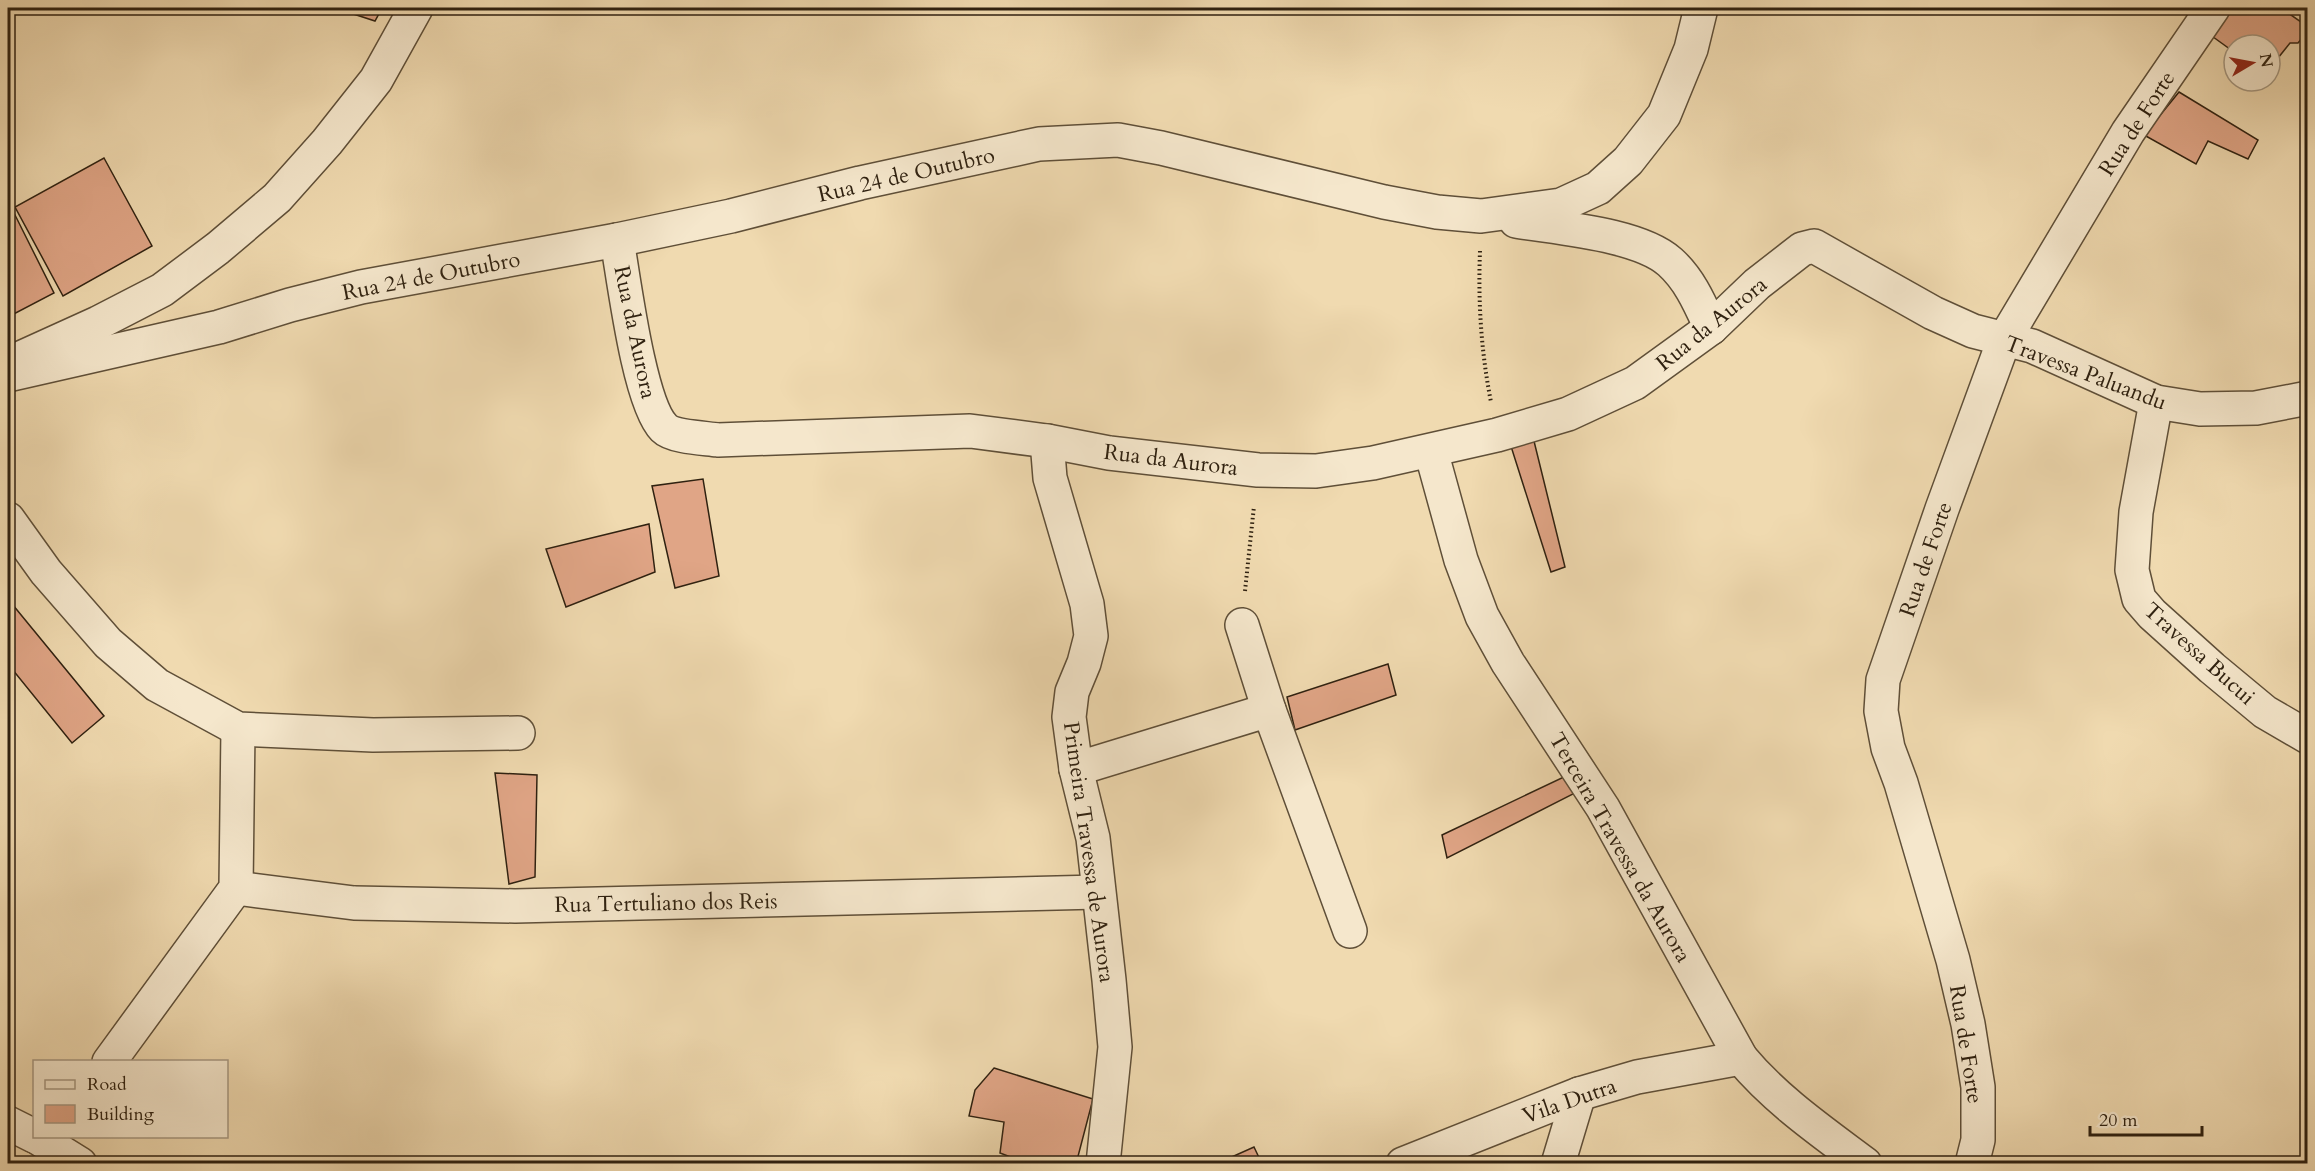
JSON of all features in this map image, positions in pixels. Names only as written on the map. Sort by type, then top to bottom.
[{"type":"street","points":[[8,364],[98,323],[162,290],[218,248],[277,198],[327,142],[376,80],[416,8]]},
{"type":"street","name":"Rua 24 de Outubro","points":[[8,375],[219,327],[290,305],[361,287],[617,240],[1028,146],[1118,140],[1161,148],[1384,202],[1437,212],[1481,216],[1561,205],[1598,188],[1628,161],[1664,115],[1691,49],[1701,8]]},
{"type":"street","name":"Rua de Forte","points":[[1972,1164],[1978,1140],[1978,1087],[1968,1024],[1953,960],[1901,783],[1888,748],[1881,711],[1883,680],[2004,340],[2128,132],[2213,8]]},
{"type":"street","points":[[1481,216],[1581,231],[1640,244],[1669,261],[1690,285],[1711,328]]},
{"type":"street","name":"Rua da Aurora","points":[[617,240],[643,382],[653,410],[665,429],[684,436],[718,440],[970,432],[1047,441],[1109,453],[1258,470],[1316,471],[1373,463],[1431,451],[1568,414],[1635,383],[1711,328],[1757,284],[1802,249],[1814,246]]},
{"type":"street","name":"Travessa Paluandu","points":[[1814,246],[1933,314],[1973,331],[2032,346],[2156,402],[2200,409],[2256,408],[2307,398]]},
{"type":"street","name":"Travessa Bucui","points":[[2156,402],[2136,512],[2132,570],[2139,599],[2152,614],[2265,712],[2307,737]]},
{"type":"street","name":"Primeira Travessa de Aurora","points":[[1047,441],[1050,478],[1087,604],[1092,636],[1072,692],[1070,717],[1076,769],[1093,838],[1110,980],[1115,1047],[1102,1164]]},
{"type":"street","name":"Terceira Travessa da Aurora","points":[[1431,451],[1461,560],[1482,615],[1508,663],[1603,808],[1741,1058],[1761,1082],[1865,1164]]},
{"type":"street","points":[[8,519],[45,572],[108,643],[156,685],[238,729],[373,735],[518,733]]},
{"type":"street","points":[[1242,625],[1269,710],[1350,931]]},
{"type":"street","points":[[1076,769],[1269,710]]},
{"type":"street","points":[[109,1060],[236,888],[238,729]]},
{"type":"street","name":"Rua Tertuliano dos Reis","points":[[236,888],[354,903],[515,906],[1098,892]]},
{"type":"street","name":"Vila Dutra","points":[[1403,1164],[1579,1094],[1637,1077],[1741,1058]]},
{"type":"street","points":[[1558,1164],[1579,1094]]},
{"type":"street","points":[[8,1123],[33,1134]]},
{"type":"street","points":[[43,1138],[80,1164]]},
{"type":"path","points":[[1481,216],[1478,295],[1482,349],[1497,435]]},
{"type":"path","points":[[1242,625],[1258,470]]},
{"type":"building","points":[[335,8],[382,8],[375,21]]},
{"type":"building","points":[[2232,8],[2281,8],[2308,27],[2308,31],[2298,43],[2290,43],[2282,53],[2282,33],[2222,33],[2222,43],[2209,34]]},
{"type":"building","points":[[2179,92],[2258,140],[2248,159],[2208,141],[2196,164],[2144,135]]},
{"type":"building","points":[[104,158],[152,246],[63,296],[15,207]]},
{"type":"building","points":[[14,213],[54,293],[8,317],[8,216]]},
{"type":"building","points":[[1532,433],[1565,567],[1551,572],[1509,440]]},
{"type":"building","points":[[703,479],[719,576],[675,588],[652,486]]},
{"type":"building","points":[[649,524],[655,572],[566,607],[546,549]]},
{"type":"building","points":[[8,599],[104,716],[72,743],[8,664]]},
{"type":"building","points":[[1388,664],[1396,695],[1295,730],[1287,697]]},
{"type":"building","points":[[495,773],[537,775],[535,877],[509,884]]},
{"type":"building","points":[[1568,775],[1575,793],[1447,858],[1442,835]]},
{"type":"building","points":[[994,1068],[1093,1099],[1076,1164],[1029,1164],[1000,1153],[1004,1122],[969,1116],[975,1090]]},
{"type":"building","points":[[1254,1147],[1262,1164],[1216,1164]]}]
